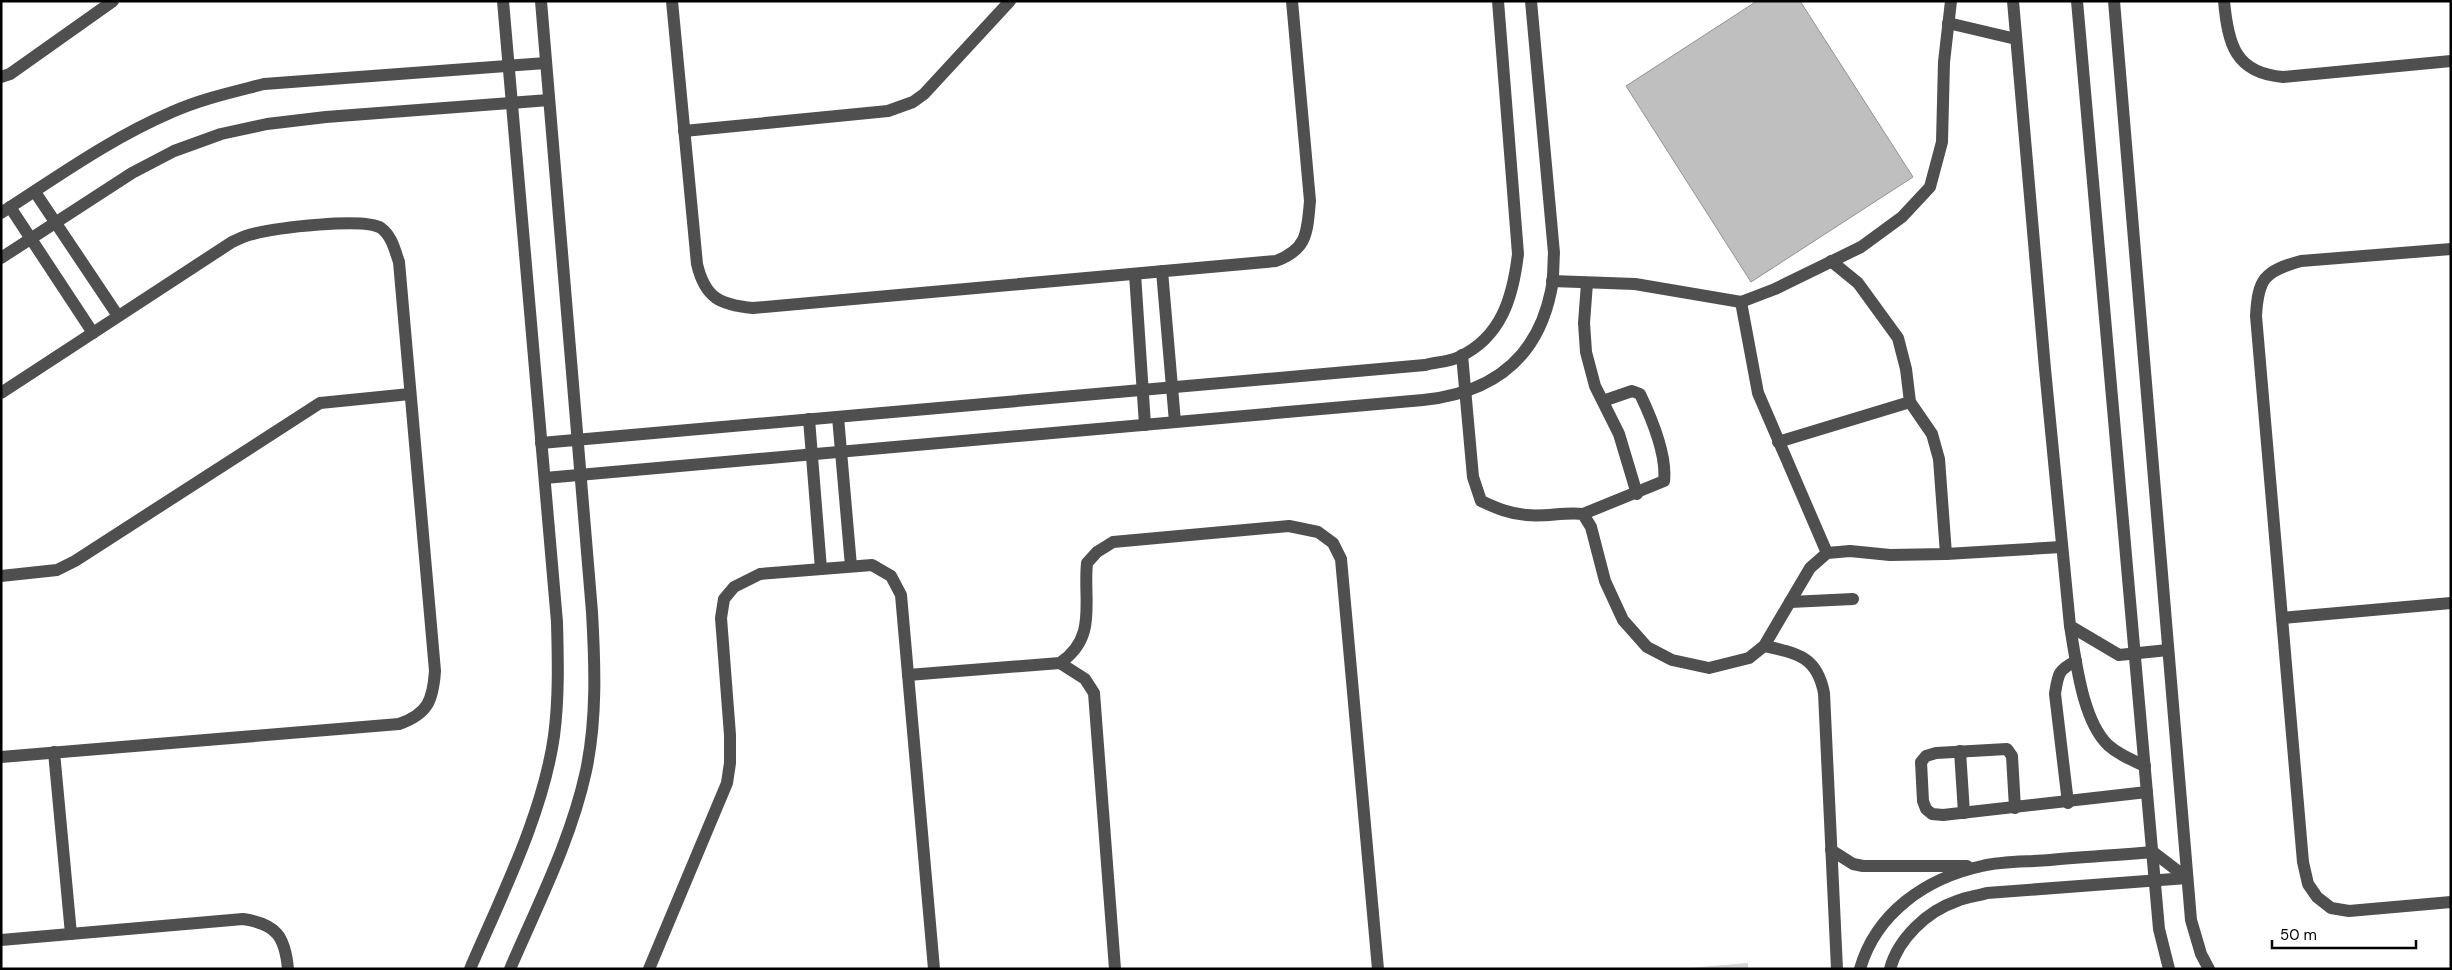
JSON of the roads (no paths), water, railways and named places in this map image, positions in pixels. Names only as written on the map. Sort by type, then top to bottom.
[{"type":"street","points":[[1,77],[10,74],[113,1]]},
{"type":"street","points":[[470,969],[514,865],[542,788],[554,737],[558,686],[557,622],[503,1]]},
{"type":"street","points":[[510,969],[572,820],[586,770],[594,707],[595,660],[540,1]]},
{"type":"street","points":[[672,1],[700,279],[707,291],[718,301],[732,306],[753,308],[1276,261],[1290,256],[1303,243],[1308,226],[1310,201],[1292,1]]},
{"type":"street","points":[[684,131],[888,111],[912,102],[924,94],[1010,1]]},
{"type":"street","points":[[542,443],[1425,365],[1462,355],[1485,339],[1504,314],[1514,286],[1518,254],[1498,1]]},
{"type":"street","points":[[545,478],[1432,399],[1475,389],[1501,374],[1525,351],[1542,324],[1552,281],[1554,253],[1532,1]]},
{"type":"street","points":[[1552,281],[1635,284],[1741,302],[1775,290],[1861,246],[1902,217],[1930,187],[1942,142],[1944,62],[1951,1]]},
{"type":"street","points":[[2013,1],[2061,547],[2070,626],[2088,710],[2102,737],[2116,752],[2144,766]]},
{"type":"street","points":[[2077,1],[2144,766],[2160,929],[2169,969]]},
{"type":"street","points":[[2114,1],[2191,920],[2201,954],[2210,969]]},
{"type":"street","points":[[2224,1],[2231,43],[2239,59],[2252,70],[2266,76],[2283,77],[2451,61]]},
{"type":"street","points":[[1948,23],[2016,39]]},
{"type":"street","points":[[92,333],[31,239],[6,210],[118,138],[173,111],[221,95],[264,84],[546,64]]},
{"type":"street","points":[[1,258],[140,169],[174,151],[221,134],[266,124],[326,117],[549,100]]},
{"type":"street","points":[[35,192],[118,316]]},
{"type":"street","points":[[1,393],[232,242],[251,234],[270,230],[353,223],[381,228],[393,244],[399,262],[435,671],[433,695],[424,709],[414,719],[400,724],[1,757]]},
{"type":"street","points":[[2451,249],[2301,261],[2281,267],[2267,276],[2258,290],[2256,316],[2303,862],[2308,884],[2317,897],[2331,908],[2350,911],[2451,902]]},
{"type":"street","points":[[1831,261],[1858,283],[1898,338],[1906,369],[1910,402],[1932,434],[1938,459],[1946,554]]},
{"type":"street","points":[[1162,271],[1175,422]]},
{"type":"street","points":[[1135,274],[1145,425]]},
{"type":"street","points":[[1587,283],[1584,322],[1586,352],[1595,386],[1619,434],[1637,494]]},
{"type":"street","points":[[1741,302],[1758,393],[1827,554]]},
{"type":"street","points":[[1462,355],[1464,393],[1472,442],[1473,478],[1481,501],[1502,511],[1528,515],[1583,514],[1637,494],[1664,481],[1666,470],[1650,415],[1640,394],[1632,391],[1603,400]]},
{"type":"street","points":[[1,576],[57,570],[75,561],[320,403],[410,394]]},
{"type":"street","points":[[1778,442],[1910,402]]},
{"type":"street","points":[[838,416],[851,566]]},
{"type":"street","points":[[809,419],[821,569]]},
{"type":"street","points":[[1583,514],[1591,527],[1605,581],[1623,620],[1647,647],[1672,660],[1709,668],[1749,658],[1764,646],[1810,568],[1827,554],[1850,551],[1890,555],[1946,554],[2061,547]]},
{"type":"street","points":[[908,675],[1060,663],[1072,655],[1083,638],[1087,622],[1086,562],[1113,542],[1289,526],[1318,532],[1333,543],[1341,559],[1378,969]]},
{"type":"street","points":[[649,969],[727,783],[730,763],[730,735],[721,618],[724,599],[734,587],[760,574],[872,565],[881,568],[891,576],[901,596],[934,969]]},
{"type":"street","points":[[1790,602],[1853,599]]},
{"type":"street","points":[[2282,618],[2451,603]]},
{"type":"street","points":[[2070,626],[2119,655],[2168,650]]},
{"type":"street","points":[[1764,646],[1791,652],[1803,658],[1813,665],[1820,675],[1824,693],[1837,969]]},
{"type":"street","points":[[2068,803],[2055,694],[2057,677],[2062,668],[2076,661]]},
{"type":"street","points":[[1060,663],[1085,679],[1094,693],[1115,969]]},
{"type":"street","points":[[2015,808],[2010,750],[2004,748],[1960,751],[1926,756],[1921,762],[1926,809],[1932,814],[1964,813],[2068,803],[2147,792]]},
{"type":"street","points":[[1960,751],[1964,813]]},
{"type":"street","points":[[54,752],[72,934]]},
{"type":"street","points":[[1831,850],[1853,864],[1863,866],[1983,866],[2153,852],[2187,878]]},
{"type":"street","points":[[1860,969],[1871,940],[1891,913],[1919,891],[1950,875],[1983,866]]},
{"type":"street","points":[[1890,969],[1909,933],[1932,914],[1956,901],[1987,893],[2187,878]]},
{"type":"street","points":[[1,940],[244,919],[261,922],[277,932],[286,947],[288,969]]}]
